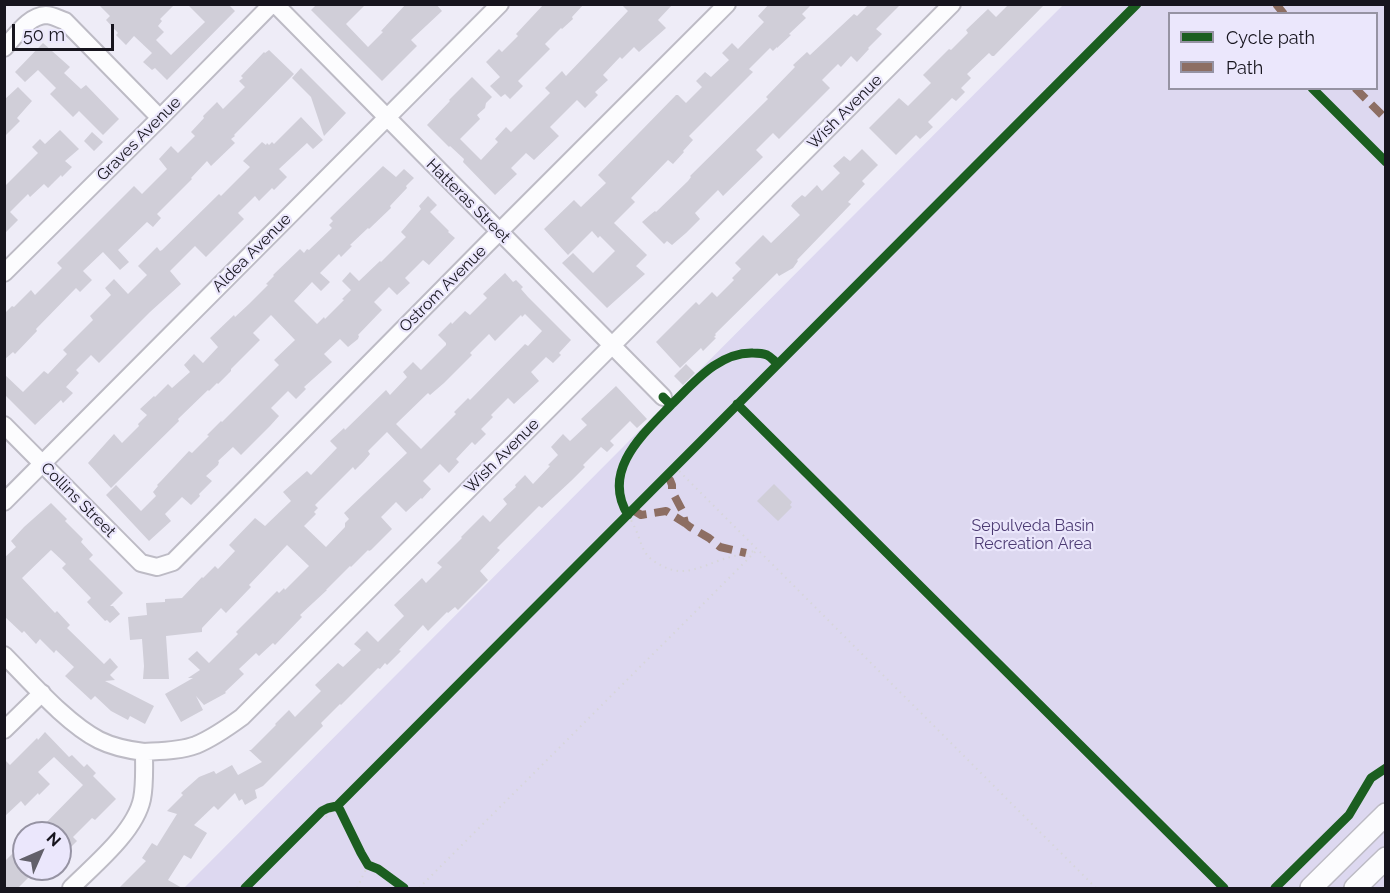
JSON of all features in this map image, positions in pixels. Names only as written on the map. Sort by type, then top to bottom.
[{"type":"main road","points":[[1311,888],[1386,814]]},
{"type":"main road","points":[[1355,888],[1386,858]]},
{"type":"street","name":"Graves Avenue","points":[[4,273],[273,4]]},
{"type":"street","name":"Hatteras Street","points":[[273,4],[667,401]]},
{"type":"street","name":"Aldea Avenue","points":[[4,502],[500,4]]},
{"type":"street","name":"Ostrom Avenue","points":[[157,567],[173,562],[727,4]]},
{"type":"street","name":"Wish Avenue","points":[[4,655],[77,726],[99,740],[122,749],[144,752],[171,751],[195,746],[221,733],[242,717],[952,4]]},
{"type":"street","points":[[4,48],[20,30],[35,18],[48,15],[65,21],[160,118]]},
{"type":"street","name":"Collins Street","points":[[4,425],[141,563],[157,567]]},
{"type":"street","points":[[4,730],[42,693]]},
{"type":"street","points":[[71,888],[124,834],[136,818],[143,798],[144,752]]},
{"type":"path","points":[[757,551],[680,572],[664,568],[650,558],[642,547],[631,512],[622,504],[619,489],[621,470],[667,401],[706,372],[732,356],[746,353],[761,353],[778,364]]},
{"type":"path","points":[[770,372],[786,355]]},
{"type":"path","points":[[682,459],[672,470],[757,551],[1096,888]]},
{"type":"path","points":[[620,523],[631,512]]},
{"type":"path","points":[[419,888],[757,551]]},
{"type":"path","points":[[326,817],[345,798]]},
{"type":"path","points":[[337,806],[344,818]]},
{"type":"path","points":[[314,819],[322,811],[337,806]]},
{"type":"path","points":[[357,888],[366,862],[378,869]]},
{"type":"green space","name":"Sepulveda Basin Recreation Area","points":[[1063,5],[1385,5],[1385,888],[184,888]]},
{"type":"building","points":[[98,4],[175,4],[160,19],[162,21],[158,26],[164,32],[156,40],[171,55],[205,22],[187,4],[228,4],[235,11],[167,80],[155,68],[152,70],[143,62],[152,53],[134,36],[126,45],[116,35],[118,33],[106,20],[110,16]]},
{"type":"building","points":[[317,4],[366,4],[346,24],[368,47],[406,4],[436,4],[442,11],[411,40],[417,46],[382,81],[311,10]]},
{"type":"building","points":[[544,4],[584,4],[572,17],[573,19],[545,44],[550,49],[518,81],[523,86],[510,99],[505,94],[501,97],[490,86],[500,77],[486,62],[499,49],[502,52],[518,36],[516,34]]},
{"type":"building","points":[[621,4],[673,4],[658,20],[666,28],[639,52],[634,47],[622,59],[620,57],[603,75],[608,80],[595,92],[598,95],[585,108],[577,100],[550,127],[559,136],[534,160],[526,153],[511,168],[517,174],[495,195],[463,162],[464,159],[427,125],[472,77],[492,97],[477,115],[480,119],[460,139],[481,160],[498,142],[495,139],[506,127],[511,132],[550,93],[545,88],[562,71],[566,76],[628,11]]},
{"type":"building","points":[[769,4],[812,4],[802,14],[806,18],[789,34],[791,35],[773,51],[770,48],[749,69],[753,72],[689,136],[693,140],[684,152],[673,164],[668,160],[631,198],[635,202],[614,223],[647,255],[636,266],[645,274],[607,308],[562,263],[573,253],[593,273],[615,251],[592,231],[568,255],[544,229],[574,200],[581,207],[606,183],[598,175],[676,95],[686,103],[702,87],[696,81],[705,72],[711,77],[729,60],[722,53],[732,43],[738,49],[764,22],[758,16]]},
{"type":"building","points":[[869,4],[901,4],[876,29],[882,34],[857,62],[851,56],[841,67],[838,64],[822,80],[830,88],[779,139],[773,133],[756,150],[763,157],[723,196],[718,190],[695,213],[700,219],[686,233],[672,245],[667,241],[664,244],[642,222],[656,212],[688,181],[690,176],[768,99],[766,97],[795,67],[793,65],[807,52],[810,55],[854,14],[857,16]]},
{"type":"building","points":[[1009,4],[1045,4],[994,56],[989,53],[967,74],[971,78],[961,88],[965,92],[956,101],[952,98],[928,122],[933,127],[920,139],[916,135],[896,155],[869,128],[899,98],[908,106],[931,83],[923,75],[968,33],[966,30],[988,9],[996,17]]},
{"type":"building","points":[[43,43],[70,67],[64,73],[81,89],[86,85],[119,119],[103,135],[79,111],[73,117],[50,94],[56,88],[38,70],[25,82],[15,72]]},
{"type":"building","points":[[269,50],[294,74],[234,135],[231,139],[235,143],[211,166],[207,161],[157,214],[161,218],[153,227],[147,222],[118,250],[129,262],[120,270],[103,252],[83,271],[92,280],[80,292],[76,288],[15,354],[13,352],[4,360],[4,314],[31,290],[35,295],[62,268],[57,263],[134,186],[142,194],[167,169],[159,159],[171,146],[178,153],[195,136],[191,132],[217,102],[223,109],[245,87],[239,81],[243,78],[241,76],[264,52]]},
{"type":"building","points":[[301,68],[346,113],[324,136],[311,97],[292,78]]},
{"type":"building","points":[[18,87],[32,101],[17,118],[20,121],[4,137],[4,100]]},
{"type":"building","points":[[301,117],[323,140],[313,149],[307,143],[279,169],[287,177],[259,201],[255,196],[238,213],[244,219],[206,257],[195,246],[170,271],[181,284],[99,363],[91,355],[76,370],[79,373],[66,387],[73,393],[63,403],[61,400],[35,425],[4,394],[4,374],[23,392],[44,371],[48,374],[67,354],[63,350],[93,320],[90,316],[111,295],[105,288],[114,279],[128,294],[147,275],[138,266],[157,247],[160,251],[162,250],[250,167],[243,161],[262,142],[266,145],[272,142],[274,144]]},
{"type":"building","points":[[60,130],[79,149],[65,161],[72,167],[48,188],[44,184],[30,197],[28,194],[10,212],[18,220],[4,234],[4,187],[38,153],[32,147],[40,139],[45,144]]},
{"type":"building","points":[[92,132],[103,142],[94,151],[84,141]]},
{"type":"building","points":[[862,149],[878,165],[862,181],[865,184],[848,202],[851,204],[797,260],[793,268],[779,276],[777,273],[715,334],[716,338],[703,351],[701,348],[680,368],[656,342],[696,302],[699,305],[712,292],[717,297],[734,280],[732,278],[741,269],[735,263],[763,235],[771,243],[800,215],[791,206],[793,203],[802,195],[805,197],[817,185],[822,191],[840,173],[833,166],[844,156],[850,161]]},
{"type":"building","points":[[383,166],[396,177],[404,169],[414,178],[390,206],[391,208],[350,245],[352,246],[341,257],[339,254],[320,273],[330,282],[321,291],[312,282],[294,301],[317,324],[344,300],[342,299],[351,290],[342,281],[350,272],[359,281],[406,237],[401,232],[421,209],[419,206],[428,196],[437,205],[430,212],[455,238],[429,265],[423,260],[405,278],[410,283],[397,295],[389,287],[374,302],[382,310],[358,335],[358,339],[348,347],[340,339],[324,354],[332,362],[304,387],[306,389],[296,399],[288,391],[271,408],[279,416],[270,426],[241,455],[233,447],[218,461],[218,465],[206,476],[212,481],[199,494],[200,496],[191,505],[182,497],[165,514],[171,521],[149,541],[106,495],[116,485],[141,511],[156,496],[153,492],[157,485],[279,365],[274,360],[295,340],[271,315],[253,333],[260,340],[111,488],[88,463],[114,434],[122,443],[139,426],[138,424],[147,415],[140,409],[168,384],[172,388],[190,372],[184,365],[194,354],[203,363],[218,347],[210,338],[249,304],[268,285],[266,284],[273,275],[300,249],[304,253],[307,249],[309,250],[332,228],[329,225],[333,221],[330,218]]},
{"type":"building","points":[[505,273],[513,282],[516,280],[523,287],[521,289],[528,297],[571,340],[553,363],[546,357],[531,372],[539,381],[514,404],[508,398],[491,415],[493,417],[481,429],[486,434],[475,445],[472,442],[456,459],[459,462],[449,473],[440,464],[423,481],[431,489],[422,499],[406,512],[396,502],[381,517],[392,529],[300,615],[302,617],[275,645],[273,643],[259,656],[256,653],[239,669],[244,674],[226,693],[204,705],[196,696],[203,710],[181,722],[165,694],[193,678],[188,678],[200,670],[188,659],[197,651],[209,663],[277,591],[279,593],[284,588],[285,590],[309,566],[287,545],[226,613],[221,608],[202,628],[202,632],[166,636],[169,679],[143,679],[142,639],[130,640],[128,617],[147,615],[146,603],[182,598],[215,566],[218,569],[235,551],[229,545],[255,518],[265,526],[291,501],[283,492],[307,471],[311,475],[337,448],[330,441],[344,428],[345,430],[386,390],[390,395],[407,377],[403,372],[413,362],[421,370],[446,345],[438,335],[465,311],[470,315],[487,298],[483,294]],"holes":[[[525,314],[542,331],[528,346],[525,344],[470,400],[468,398],[454,412],[456,414],[421,449],[396,424],[428,393],[430,395],[444,383],[489,334],[495,341],[521,315],[522,317]],[[387,432],[407,453],[344,513],[349,519],[345,527],[326,547],[304,526],[316,514],[314,512],[318,508],[315,505],[353,467],[355,470],[364,461],[370,454],[368,451]]]},
{"type":"building","points":[[686,364],[695,373],[683,385],[674,376]]},
{"type":"building","points":[[616,386],[647,419],[637,428],[630,421],[610,441],[614,445],[607,452],[601,447],[571,481],[542,508],[539,506],[497,548],[500,550],[480,571],[488,580],[458,610],[455,607],[447,612],[428,631],[423,625],[387,665],[385,663],[380,669],[378,668],[321,723],[323,726],[263,786],[255,790],[257,798],[245,805],[242,799],[239,801],[235,793],[218,810],[214,806],[194,825],[207,833],[191,859],[184,855],[168,880],[182,888],[119,888],[146,861],[142,858],[152,843],[157,846],[177,814],[167,811],[183,795],[181,793],[199,777],[214,771],[216,774],[232,765],[238,775],[262,762],[249,750],[289,710],[295,717],[321,691],[315,685],[338,663],[343,667],[361,650],[354,644],[367,631],[378,642],[404,616],[394,605],[422,578],[426,583],[442,567],[437,563],[483,515],[490,522],[507,504],[503,499],[525,475],[533,484],[558,455],[551,447],[563,434],[570,441],[587,425],[581,419]]},
{"type":"building","points":[[774,484],[792,502],[790,505],[792,507],[778,521],[757,501]]},
{"type":"building","points":[[51,503],[83,539],[81,542],[93,555],[89,559],[123,593],[110,606],[113,606],[120,614],[110,623],[105,621],[87,602],[91,598],[62,568],[66,564],[51,550],[22,578],[55,613],[57,611],[70,625],[67,628],[104,664],[110,658],[118,667],[110,675],[115,680],[105,681],[154,706],[145,724],[130,716],[128,720],[111,711],[95,696],[91,700],[65,676],[74,667],[56,650],[54,653],[40,639],[36,644],[24,631],[22,633],[4,616],[4,558],[16,547],[11,541]]},
{"type":"building","points":[[45,732],[69,757],[72,755],[84,767],[87,764],[96,773],[93,776],[116,799],[95,820],[92,818],[73,837],[77,841],[72,846],[72,821],[48,821],[83,785],[54,757],[38,772],[50,784],[25,806],[21,801],[4,817],[4,759],[10,765],[37,738],[38,740]]},
{"type":"building","points":[[12,854],[12,881],[25,881],[18,888],[4,888],[4,862]]},
{"type":"marked path","points":[[1276,4],[1282,12]]},
{"type":"marked path","points":[[1357,90],[1386,119]]},
{"type":"marked path","points":[[666,476],[670,480],[685,523],[720,547],[746,553]]},
{"type":"marked path","points":[[633,510],[641,515],[666,511],[685,523]]},
{"type":"cycle path","points":[[245,888],[322,811],[337,806],[1137,4]]},
{"type":"cycle path","points":[[1314,90],[1386,162]]},
{"type":"cycle path","points":[[671,405],[697,379],[717,363],[729,358],[740,354],[760,353],[778,364]]},
{"type":"cycle path","points":[[628,515],[621,499],[619,483],[622,469],[638,441],[671,405],[663,397]]},
{"type":"cycle path","points":[[737,404],[1224,888]]},
{"type":"cycle path","points":[[1275,888],[1349,815],[1371,778],[1386,768]]},
{"type":"cycle path","points":[[337,806],[368,865],[378,869],[404,888]]}]
